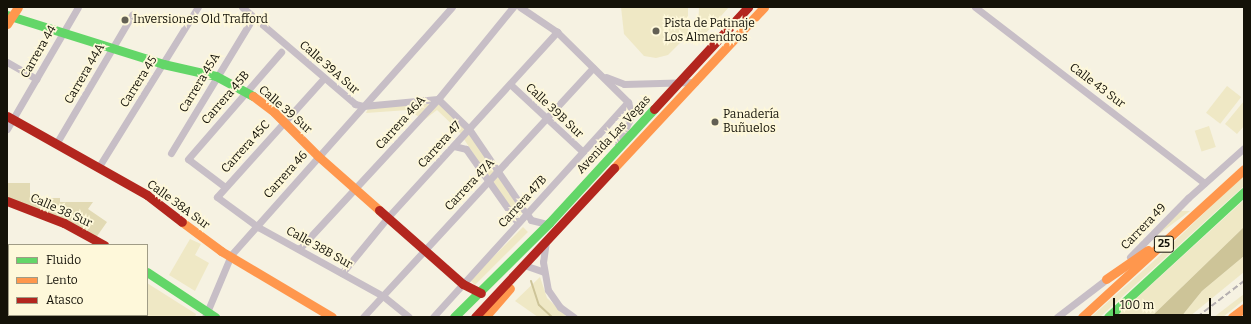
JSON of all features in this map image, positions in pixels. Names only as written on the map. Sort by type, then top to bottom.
[{"type":"main road","points":[[9,19],[18,7]]},
{"type":"main road","name":"Avenida Las Vegas","points":[[454,317],[547,224],[748,7]]},
{"type":"main road","name":"Avenida Las Vegas","points":[[486,317],[546,239],[764,7]]},
{"type":"main road","name":"Calle 39 Sur","points":[[9,19],[63,33],[163,64],[216,76],[246,91],[283,122],[318,156],[463,284],[479,293]]},
{"type":"main road","points":[[653,126],[667,105],[665,98]]},
{"type":"main road","name":"Calle 38A Sur","points":[[10,118],[147,195],[222,251],[231,255],[332,317]]},
{"type":"main road","name":"25","points":[[1082,317],[1244,169]]},
{"type":"main road","name":"25","points":[[1108,317],[1244,192]]},
{"type":"main road","name":"Calle 38 Sur","points":[[7,201],[64,223],[102,244]]},
{"type":"main road","points":[[1106,279],[1188,221]]},
{"type":"main road","points":[[524,247],[528,253],[527,264]]},
{"type":"main road","name":"Avenida Las Vegas","points":[[475,317],[527,264]]},
{"type":"main road","points":[[148,273],[209,315]]},
{"type":"main road","name":"Avenida Las Vegas","points":[[460,317],[479,293]]},
{"type":"main road","points":[[1232,317],[1244,308]]},
{"type":"street","name":"Carrera 44","points":[[7,129],[10,118],[36,79],[78,7]]},
{"type":"street","name":"Carrera 45","points":[[98,168],[198,7]]},
{"type":"street","name":"Calle 39A Sur","points":[[242,7],[355,104],[363,106],[438,99]]},
{"type":"street","name":"Carrera 46","points":[[209,315],[231,255],[255,225],[452,7]]},
{"type":"street","name":"Carrera 46A","points":[[299,249],[438,99],[513,7]]},
{"type":"street","points":[[520,7],[557,32],[628,102],[631,112],[629,121],[614,152]]},
{"type":"street","points":[[739,17],[741,7]]},
{"type":"street","name":"Calle 43 Sur","points":[[976,7],[1204,183]]},
{"type":"street","name":"Carrera 44A","points":[[56,144],[132,15]]},
{"type":"street","name":"Carrera 45A","points":[[171,154],[216,76],[249,24]]},
{"type":"street","name":"Carrera 47","points":[[342,273],[388,217],[511,85],[557,32]]},
{"type":"street","name":"Carrera 45B","points":[[225,187],[188,159],[281,52]]},
{"type":"street","points":[[7,62],[36,79]]},
{"type":"street","name":"Carrera 47A","points":[[363,317],[593,68]]},
{"type":"street","points":[[600,74],[624,84],[695,82]]},
{"type":"street","name":"Carrera 45C","points":[[218,197],[225,187],[324,78]]},
{"type":"street","name":"Calle 39B Sur","points":[[511,85],[583,152]]},
{"type":"street","points":[[438,99],[469,129],[527,214],[534,222],[547,224]]},
{"type":"street","name":"Carrera 47B","points":[[433,317],[628,102]]},
{"type":"street","points":[[454,146],[466,149],[518,223]]},
{"type":"street","name":"Carrera 49","points":[[1057,317],[1106,279],[1204,183],[1244,148]]},
{"type":"street","name":"Calle 38B Sur","points":[[218,197],[255,225],[383,296],[409,317]]},
{"type":"street","points":[[546,239],[544,272],[548,290],[555,302],[574,317]]},
{"type":"street","points":[[527,264],[544,272]]},
{"type":"shaded area","name":"Pista de Patinaje Los Almendros","points":[[621,7],[688,7],[688,35],[668,55],[656,58],[644,56],[624,34]]},
{"type":"shaded area","points":[[699,7],[729,7],[706,33],[698,33]]},
{"type":"shaded area","points":[[1227,86],[1241,97],[1220,124],[1206,113]]},
{"type":"shaded area","points":[[438,99],[469,129],[525,210],[516,219],[458,130],[437,110],[424,120],[408,110],[366,113],[369,106]]},
{"type":"shaded area","points":[[1244,101],[1244,126],[1237,134],[1225,124]]},
{"type":"shaded area","points":[[1209,126],[1216,147],[1202,152],[1195,131]]},
{"type":"shaded area","points":[[1244,175],[1244,186],[1100,317],[1091,317],[1156,259]]},
{"type":"shaded area","points":[[7,183],[30,183],[30,198],[60,198],[60,202],[93,202],[88,209],[107,222],[95,239],[7,201]]},
{"type":"shaded area","points":[[1244,200],[1244,227],[1151,317],[1116,317]]},
{"type":"shaded area","points":[[1177,211],[1190,211],[1144,245]]},
{"type":"shaded area","points":[[523,227],[528,232],[475,285],[470,280]]},
{"type":"shaded area","points":[[1244,227],[1244,256],[1202,291],[1181,317],[1151,317]]},
{"type":"shaded area","points":[[190,239],[201,244],[195,255],[209,263],[195,291],[169,275]]},
{"type":"shaded area","points":[[1244,256],[1244,272],[1189,317],[1181,317],[1202,291]]},
{"type":"shaded area","points":[[540,277],[547,298],[567,317],[538,317],[515,301]]},
{"type":"shaded area","points":[[148,284],[196,314],[195,317],[148,316]]},
{"type":"shaded area","points":[[1244,294],[1244,300],[1223,317],[1214,317]]},
{"type":"waterway","points":[[531,281],[539,305],[552,317]]},
{"type":"railway","points":[[1197,317],[1244,281]]},
{"type":"traffic: fast","points":[[7,15],[163,64],[216,76],[253,96]]},
{"type":"traffic: fast","points":[[454,317],[549,223],[654,109]]},
{"type":"traffic: fast","points":[[1108,317],[1244,192]]},
{"type":"traffic: fast","points":[[148,273],[215,317]]},
{"type":"traffic: slow","points":[[7,24],[18,7]]},
{"type":"traffic: slow","points":[[614,168],[764,7]]},
{"type":"traffic: slow","points":[[253,96],[274,112],[318,156],[379,210]]},
{"type":"traffic: slow","points":[[1082,317],[1244,169]]},
{"type":"traffic: slow","points":[[182,222],[221,251],[332,317]]},
{"type":"traffic: slow","points":[[1106,279],[1148,250]]},
{"type":"traffic: slow","points":[[485,317],[510,288]]},
{"type":"traffic: slow","points":[[1232,317],[1244,308]]},
{"type":"traffic: jam","points":[[654,109],[748,7]]},
{"type":"traffic: jam","points":[[7,116],[147,195],[182,222]]},
{"type":"traffic: jam","points":[[475,317],[614,168]]},
{"type":"traffic: jam","points":[[7,201],[64,223],[102,244]]},
{"type":"traffic: jam","points":[[379,210],[463,284],[481,293]]},
{"type":"place","name":"Inversiones Old Trafford","points":[[125,20]]},
{"type":"place","name":"Pista de Patinaje Los Almendros","points":[[656,31]]},
{"type":"place","name":"Panadería Buñuelos","points":[[715,122]]}]
